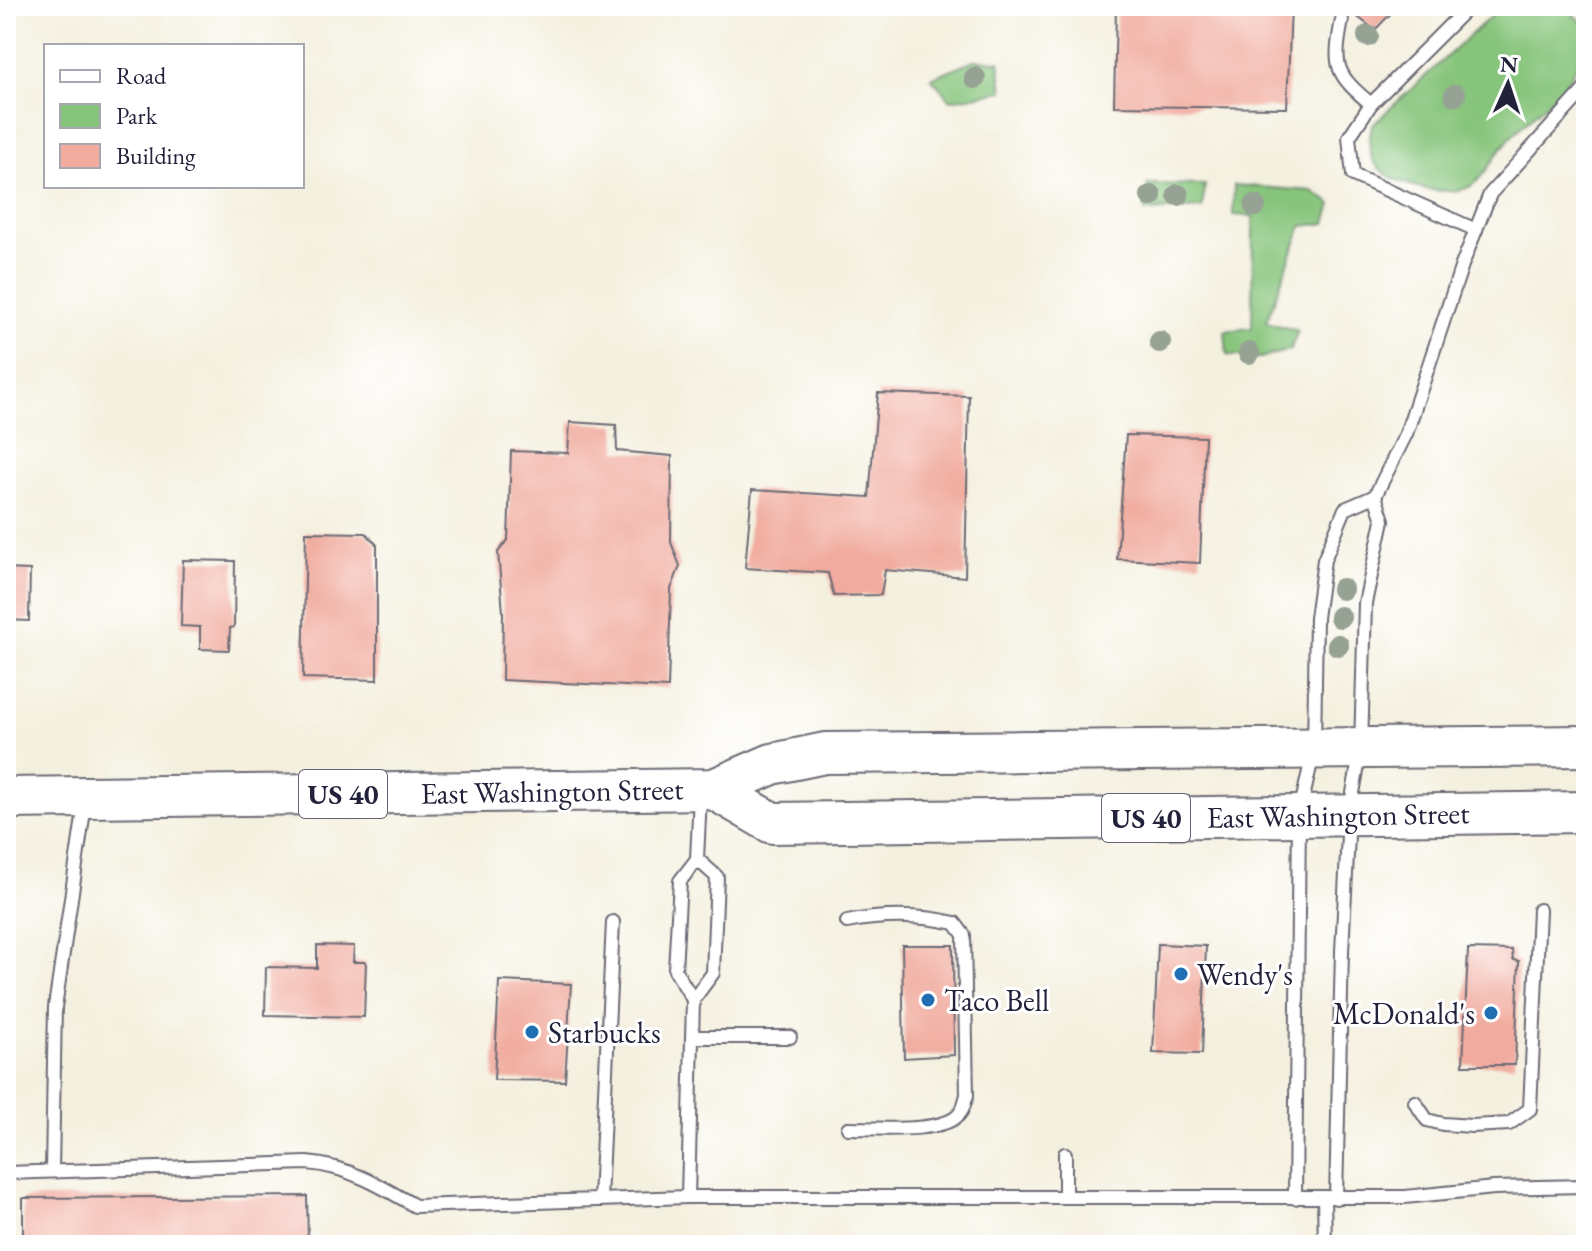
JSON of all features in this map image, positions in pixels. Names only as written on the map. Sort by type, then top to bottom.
[{"type":"main road","name":"East Washington Street","points":[[6,798],[707,789],[772,764],[825,753],[1586,746]]},
{"type":"main road","name":"East Washington Street","points":[[707,789],[772,823],[1586,812]]},
{"type":"lane","points":[[1469,6],[1371,104],[1349,137],[1353,175],[1476,230]]},
{"type":"lane","points":[[1342,20],[1336,49],[1343,81],[1371,104]]},
{"type":"lane","points":[[1295,1198],[1299,816],[1314,749],[1316,618],[1324,560],[1345,509],[1375,496],[1406,434],[1490,194],[1586,88]]},
{"type":"lane","points":[[1325,1245],[1349,815],[1361,749],[1365,603],[1383,520],[1375,496]]},
{"type":"lane","points":[[688,1197],[693,1000],[675,970],[680,881],[697,859],[707,789]]},
{"type":"lane","points":[[52,1170],[55,1007],[86,797]]},
{"type":"lane","points":[[693,1000],[713,973],[717,877],[697,859]]},
{"type":"lane","points":[[1415,1102],[1427,1120],[1443,1124],[1509,1124],[1530,1109],[1539,910]]},
{"type":"lane","points":[[847,922],[867,918],[929,917],[955,923],[964,935],[967,1095],[960,1114],[946,1124],[848,1128]]},
{"type":"lane","points":[[600,1200],[613,922]]},
{"type":"lane","points":[[692,1037],[790,1037]]},
{"type":"lane","points":[[1065,1154],[1065,1196]]},
{"type":"lane","points":[[6,1173],[329,1164],[377,1183],[415,1206],[688,1197],[1405,1197],[1494,1188],[1586,1186]]},
{"type":"green space","points":[[1564,6],[1586,26],[1583,48],[1568,81],[1519,129],[1469,187],[1448,191],[1421,188],[1384,173],[1370,151],[1372,125],[1500,8]]},
{"type":"green space","points":[[974,60],[999,61],[1003,91],[951,100],[931,78]]},
{"type":"green space","points":[[1148,184],[1205,185],[1202,208],[1145,211]]},
{"type":"green space","points":[[1234,185],[1312,191],[1332,204],[1326,223],[1302,226],[1266,322],[1298,331],[1290,350],[1260,358],[1227,355],[1225,331],[1252,328],[1253,216],[1233,215]]},
{"type":"building","points":[[1116,6],[1291,6],[1287,108],[1114,106]]},
{"type":"building","points":[[1343,6],[1398,6],[1375,30]]},
{"type":"building","points":[[878,393],[969,396],[965,577],[885,570],[881,595],[834,596],[828,573],[745,568],[752,490],[869,497]]},
{"type":"building","points":[[570,422],[616,425],[617,451],[672,456],[671,542],[680,566],[671,589],[668,688],[502,680],[503,612],[498,552],[508,540],[511,451],[568,453]]},
{"type":"building","points":[[1126,435],[1205,437],[1200,563],[1117,559]]},
{"type":"building","points":[[306,532],[366,533],[377,545],[377,680],[303,678]]},
{"type":"building","points":[[183,560],[235,561],[234,627],[230,628],[229,650],[200,649],[200,627],[181,626]]},
{"type":"building","points":[[6,569],[30,570],[29,621],[6,620]]},
{"type":"building","name":"Wendy's","points":[[1158,944],[1206,946],[1202,1054],[1153,1053]]},
{"type":"building","points":[[317,945],[354,946],[353,962],[366,962],[364,1017],[265,1015],[266,967],[317,968]]},
{"type":"building","name":"Taco Bell","points":[[902,945],[953,945],[954,1055],[904,1058]]},
{"type":"building","name":"McDonald's","points":[[1468,949],[1512,950],[1513,960],[1519,961],[1515,1065],[1463,1065]]},
{"type":"building","name":"Starbucks","points":[[499,981],[571,984],[565,1081],[494,1080]]},
{"type":"building","points":[[307,1196],[308,1245],[23,1245],[23,1198]]},
{"type":"place","name":"Wendy's","points":[[1181,974]]},
{"type":"place","name":"Taco Bell","points":[[928,1000]]},
{"type":"place","name":"McDonald's","points":[[1491,1013]]},
{"type":"place","name":"Starbucks","points":[[532,1032]]}]
